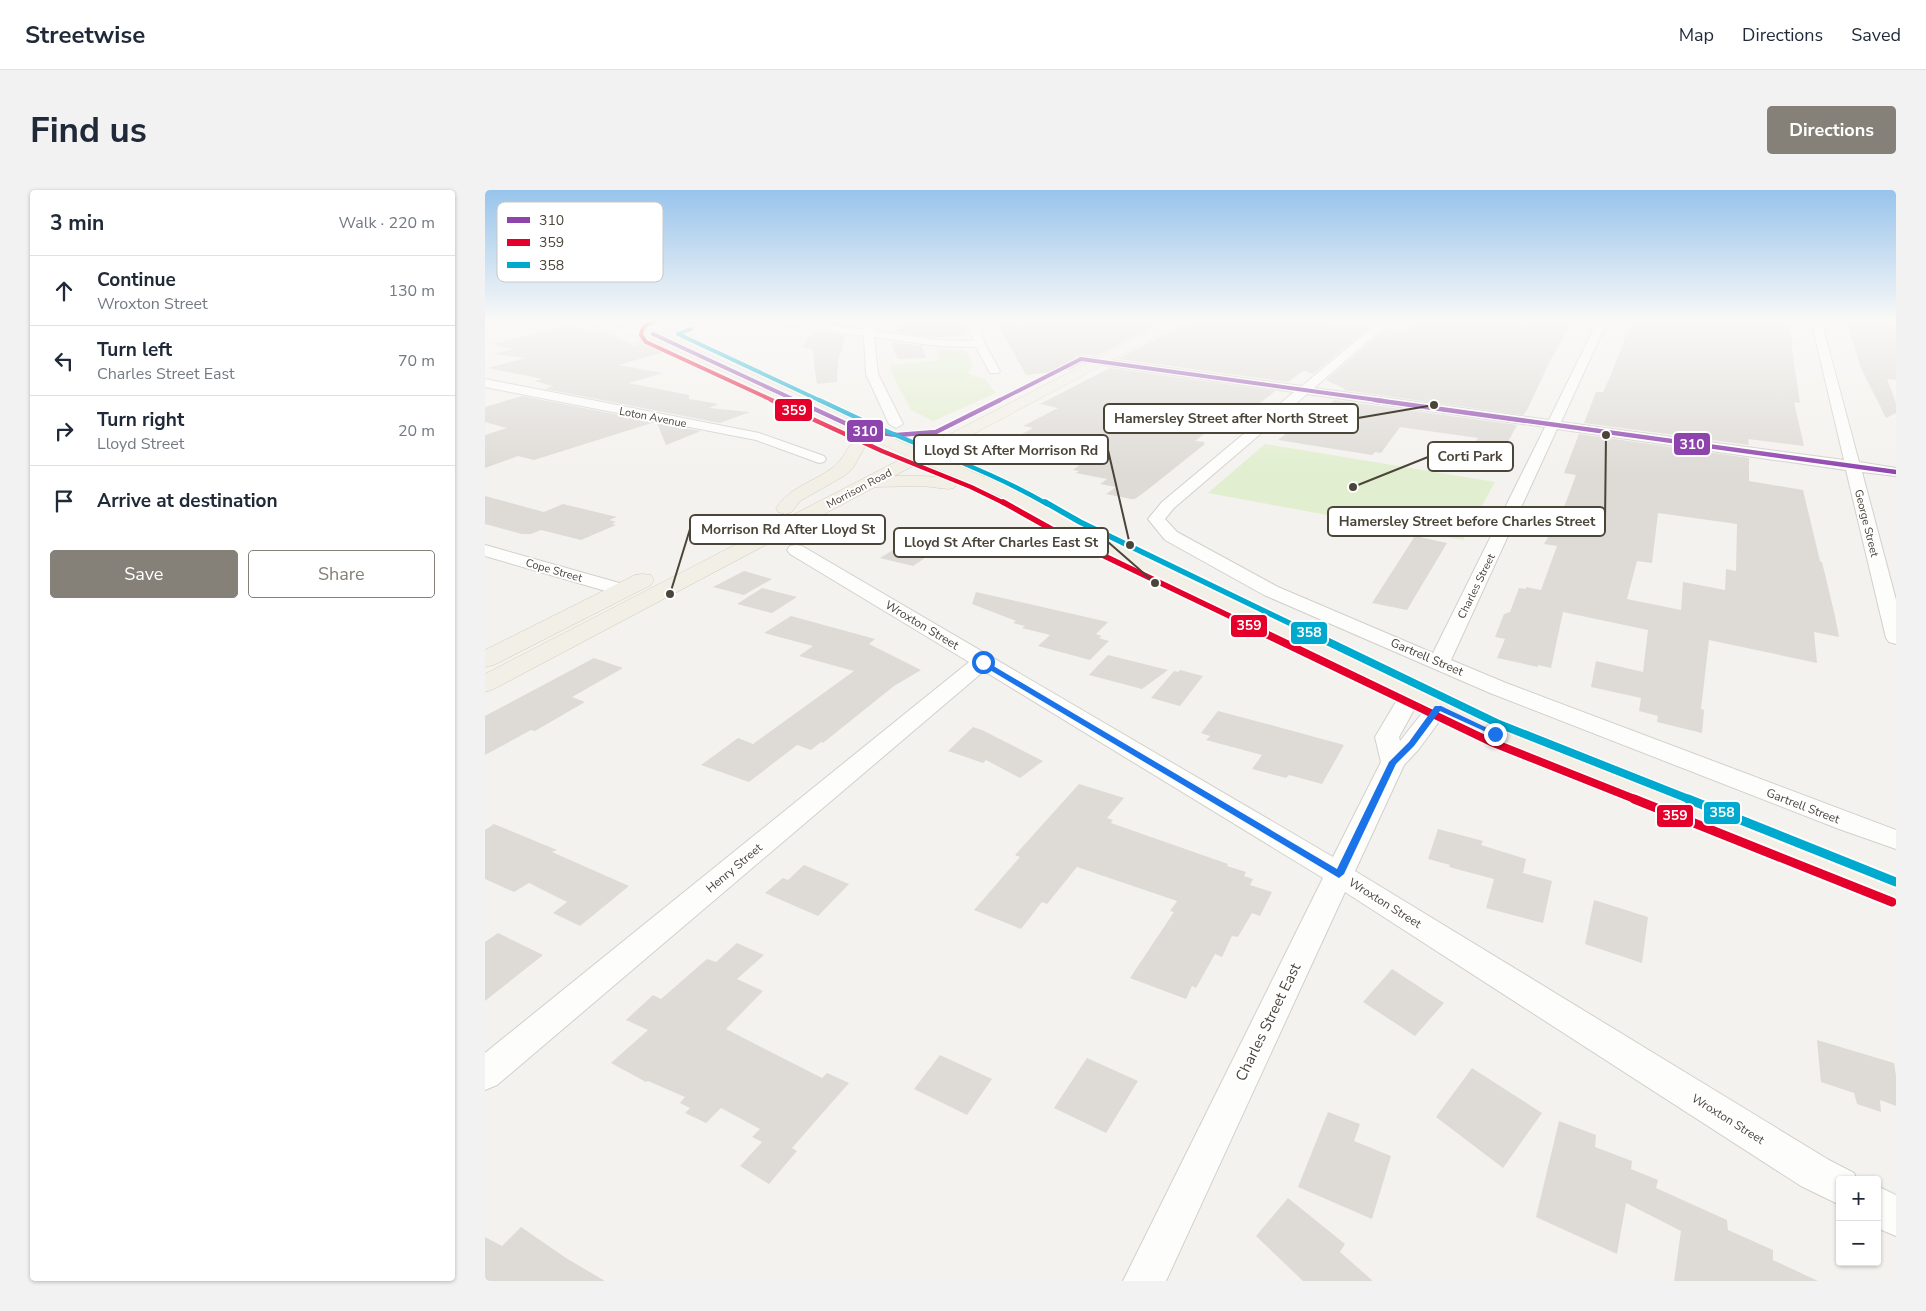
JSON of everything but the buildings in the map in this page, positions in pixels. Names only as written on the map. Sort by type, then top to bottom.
[{"type":"main road","points":[[700,371],[787,416],[859,439],[936,432]]},
{"type":"main road","points":[[725,371],[859,439],[950,476],[1029,516],[1075,531],[1495,734],[1896,893]]},
{"type":"main road","name":"Morrison Road","points":[[485,684],[871,482],[936,432],[1057,371]]},
{"type":"main road","name":"Morrison Road","points":[[485,660],[785,508],[974,428],[1081,371]]},
{"type":"main road","points":[[950,476],[951,450],[974,428]]},
{"type":"main road","points":[[785,508],[794,497],[838,472],[847,464],[859,439]]},
{"type":"main road","points":[[871,482],[922,481],[950,476]]},
{"type":"street","points":[[872,371],[895,424]]},
{"type":"street","points":[[1173,371],[1896,472]]},
{"type":"street","points":[[1305,389],[1326,371]]},
{"type":"street","name":"Charles Street","points":[[1439,662],[1579,371]]},
{"type":"street","name":"George Street","points":[[1830,371],[1896,638]]},
{"type":"street","name":"Loton Avenue","points":[[485,384],[759,438],[819,459]]},
{"type":"street","name":"Gartrell Street","points":[[1305,389],[1168,505],[1156,519],[1171,536],[1271,591],[1507,692],[1848,824],[1896,840]]},
{"type":"street","name":"Cope Street","points":[[485,550],[623,590]]},
{"type":"street","name":"Wroxton Street","points":[[796,550],[1339,874],[1806,1168],[1836,1184]]},
{"type":"street","name":"Henry Street","points":[[485,1074],[983,662]]},
{"type":"street","points":[[1393,762],[1387,737],[1411,695]]},
{"type":"street","name":"Charles Street East","points":[[1144,1281],[1393,762],[1411,744],[1438,708]]},
{"type":"street","points":[[1881,1208],[1896,1216]]},
{"type":"green space","points":[[891,371],[970,371],[968,374],[985,379],[996,393],[933,421],[911,410]]},
{"type":"green space","points":[[1265,444],[1495,482],[1463,540],[1208,493]]},
{"type":"transit line","name":"359","points":[[709,371],[882,451],[971,487],[1011,506],[1071,540],[1491,742],[1892,902]]},
{"type":"transit line","name":"310","points":[[733,371],[862,431],[897,435],[936,432],[1057,371]]},
{"type":"transit line","name":"358","points":[[757,371],[890,433],[979,469],[1020,488],[1080,522],[1499,724],[1896,882]]},
{"type":"transit line","name":"310","points":[[1167,371],[1896,472]]},
{"type":"place","name":"Hamersley Street after North Street","points":[[1434,405]]},
{"type":"place","name":"Hamersley Street before Charles Street","points":[[1606,435]]},
{"type":"place","name":"Corti Park","points":[[1353,487]]},
{"type":"place","name":"Lloyd St After Morrison Rd","points":[[1130,545]]},
{"type":"place","name":"Lloyd St After Charles East St","points":[[1155,583]]},
{"type":"place","name":"Morrison Rd After Lloyd St","points":[[670,594]]},
{"type":"route","points":[[983,662],[1339,874],[1393,762],[1411,744],[1438,708],[1495,734]]}]
